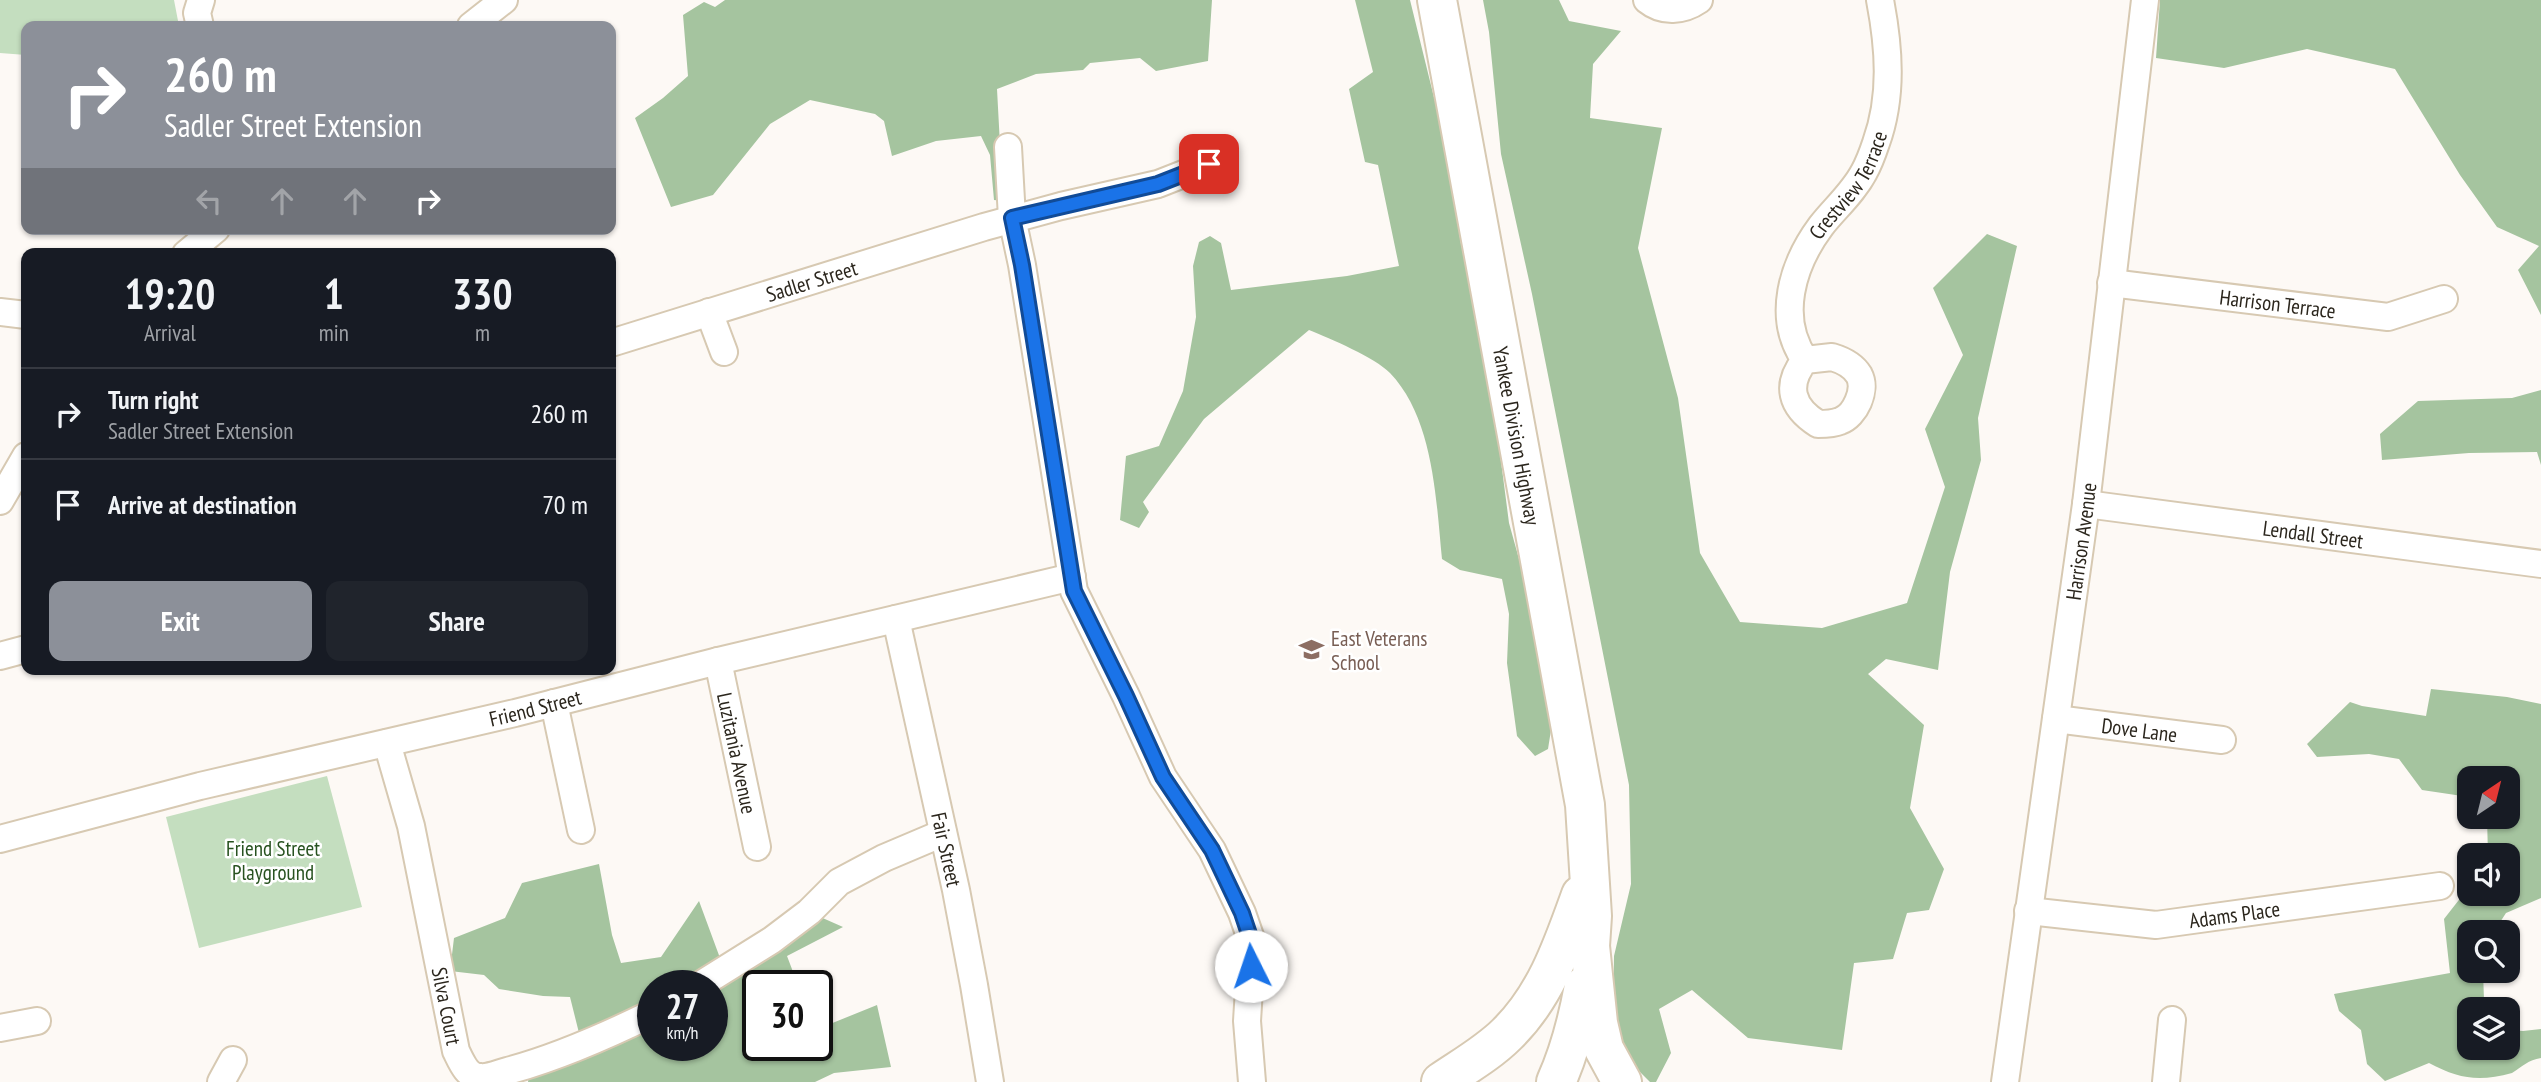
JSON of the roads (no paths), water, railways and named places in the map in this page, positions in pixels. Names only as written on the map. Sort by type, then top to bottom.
[{"type":"highway","name":"Yankee Division Highway","points":[[1437,0],[1585,805],[1592,916],[1590,946]]},
{"type":"highway","points":[[1441,1082],[1499,1042],[1529,1009],[1558,959],[1590,870]]},
{"type":"highway","points":[[1556,1082],[1576,1026],[1590,946]]},
{"type":"highway","points":[[1590,946],[1598,1023],[1604,1049],[1622,1082]]},
{"type":"street","points":[[199,21],[197,13],[201,0]]},
{"type":"street","points":[[477,21],[503,0]]},
{"type":"street","points":[[1647,0],[1655,6],[1668,9],[1687,7],[1699,0]]},
{"type":"street","name":"Crestview Terrace","points":[[1805,360],[1796,347],[1788,320],[1791,287],[1802,257],[1814,237],[1864,173],[1878,140],[1889,62],[1880,0]]},
{"type":"street","name":"Harrison Avenue","points":[[2005,1082],[2086,504],[2145,0]]},
{"type":"street","points":[[1008,147],[1012,218],[1022,265],[1074,591],[1163,777],[1212,850],[1242,913],[1252,943],[1247,1021],[1252,1082]]},
{"type":"street","name":"Sadler Street","points":[[616,342],[1012,218],[1158,184],[1209,164]]},
{"type":"street","points":[[193,248],[209,235]]},
{"type":"street","name":"Harrison Terrace","points":[[2111,283],[2388,317],[2444,299]]},
{"type":"street","points":[[0,312],[21,315]]},
{"type":"street","points":[[709,312],[724,352]]},
{"type":"street","points":[[0,500],[21,464]]},
{"type":"street","name":"Lendall Street","points":[[2086,504],[2541,564]]},
{"type":"street","name":"Friend Street","points":[[0,839],[200,786],[554,703],[610,679],[718,661],[1072,578]]},
{"type":"street","name":"Fair Street","points":[[896,619],[943,832],[974,985],[990,1082]]},
{"type":"street","points":[[0,656],[21,650]]},
{"type":"street","name":"Luzitania Avenue","points":[[718,661],[757,847]]},
{"type":"street","points":[[554,703],[581,830]]},
{"type":"street","name":"Dove Lane","points":[[2056,719],[2222,740]]},
{"type":"street","name":"Silva Court","points":[[387,743],[411,826],[456,1051],[462,1064],[471,1074],[480,1078],[530,1065],[637,1021]]},
{"type":"street","points":[[724,970],[772,940],[809,912],[838,883],[884,858],[943,832]]},
{"type":"street","name":"Adams Place","points":[[2028,911],[2156,925],[2440,886]]},
{"type":"street","points":[[2166,1082],[2172,1020]]},
{"type":"street","points":[[0,1028],[37,1021]]},
{"type":"place","name":"East Veterans School","points":[[1311,650]]},
{"type":"park label","name":"Friend Street Playground","points":[[273,860]]}]
